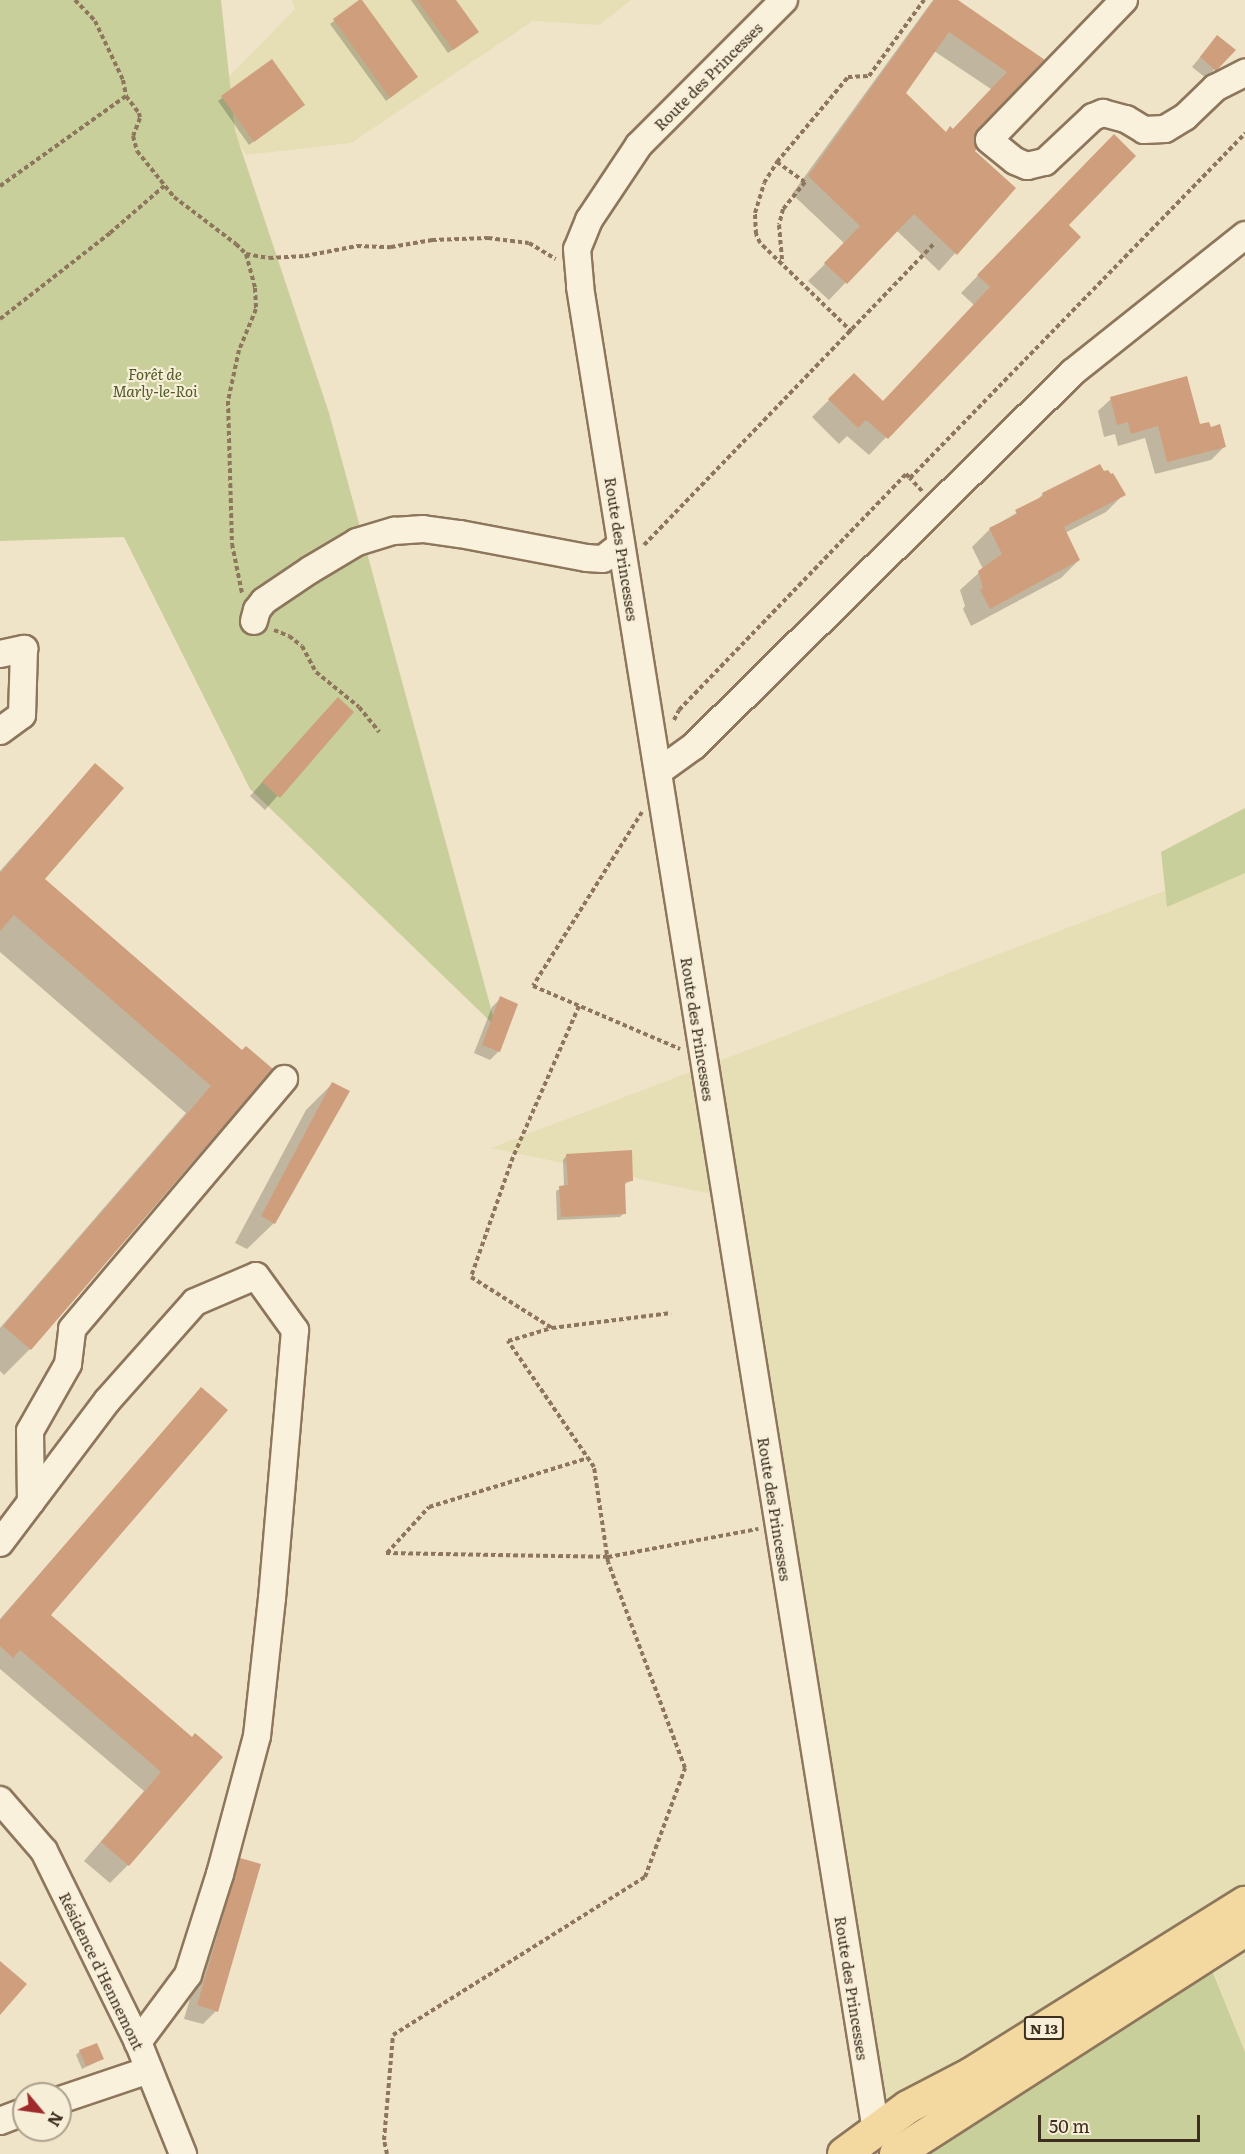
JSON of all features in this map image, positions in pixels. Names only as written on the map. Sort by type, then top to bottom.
[{"type":"main road","name":"N 13","points":[[844,2154],[908,2108],[971,2074],[1245,1903]]},
{"type":"main road","name":"N 13","points":[[896,2154],[1245,1930]]},
{"type":"street","name":"Route des Princesses","points":[[784,0],[639,145],[589,220],[577,249],[579,274],[632,546],[658,770],[876,2130]]},
{"type":"street","points":[[1124,0],[989,140],[1016,161],[1027,165],[1045,162],[1093,117],[1103,113],[1126,119],[1144,130],[1166,129],[1185,117],[1215,88],[1245,73]]},
{"type":"street","points":[[658,770],[694,746],[1074,372],[1245,235]]},
{"type":"street","points":[[254,621],[257,610],[264,602],[310,570],[357,542],[394,531],[423,529],[481,537],[587,558],[603,559],[632,546]]},
{"type":"street","points":[[0,654],[24,649],[22,715],[0,731]]},
{"type":"street","points":[[31,1502],[30,1431],[68,1364],[72,1329],[284,1079]]},
{"type":"street","points":[[0,1543],[107,1401],[195,1302],[256,1276],[295,1330],[272,1598],[257,1736],[220,1874],[188,1975],[138,2042]]},
{"type":"street","name":"Résidence d'Hennemont","points":[[0,1800],[44,1851],[138,2042],[183,2154]]},
{"type":"street","points":[[72,2096],[149,2070]]},
{"type":"path","points":[[75,0],[95,21],[123,80],[126,96],[137,111],[133,144],[174,197],[246,254],[269,258],[305,256],[357,246],[391,248],[432,240],[488,238],[529,243],[579,274]]},
{"type":"path","points":[[852,332],[760,243],[756,234],[755,213],[761,193],[777,162],[848,77],[869,76],[924,0]]},
{"type":"path","points":[[0,186],[126,96]]},
{"type":"path","points":[[910,478],[1245,133]]},
{"type":"path","points":[[777,162],[805,182],[783,209],[779,225],[782,264]]},
{"type":"path","points":[[0,319],[110,233],[164,186]]},
{"type":"path","points":[[632,546],[852,332],[935,243]]},
{"type":"path","points":[[246,254],[255,288],[256,309],[239,350],[228,401],[232,544],[245,604],[254,621],[289,636],[302,646],[316,672],[359,706],[379,732]]},
{"type":"path","points":[[703,1058],[533,986],[658,770],[679,710],[906,474],[936,507]]},
{"type":"path","points":[[552,1328],[471,1277],[513,1157],[579,1006]]},
{"type":"path","points":[[387,2154],[384,2140],[393,2035],[645,1877],[685,1768],[608,1557],[594,1467],[508,1341],[552,1328],[671,1313]]},
{"type":"path","points":[[588,1458],[429,1507],[386,1554],[608,1557],[778,1525]]},
{"type":"shaded area","points":[[292,0],[631,0],[599,25],[533,21],[351,143],[246,155],[211,95],[295,9]]},
{"type":"shaded area","points":[[1245,860],[1245,2052],[1207,1955],[898,2154],[877,2154],[726,1197],[491,1148]]},
{"type":"green space","name":"Forêt de Marly-le-Roi","points":[[0,0],[221,0],[235,131],[329,413],[496,1027],[250,789],[124,537],[0,541]]},
{"type":"green space","points":[[1245,808],[1245,873],[1167,907],[1161,852]]},
{"type":"green space","points":[[1206,1955],[1245,2052],[1245,2154],[901,2154]]},
{"type":"building","points":[[362,0],[418,77],[390,98],[333,19]]},
{"type":"building","points":[[417,0],[456,0],[479,32],[453,50]]},
{"type":"building","points":[[934,0],[958,0],[1045,60],[975,136],[977,148],[975,151],[1016,188],[957,255],[914,214],[847,284],[824,263],[860,226],[808,176]],"holes":[[[949,32],[1007,72],[953,129],[950,126],[946,132],[906,93]]]},
{"type":"building","points":[[1217,35],[1236,50],[1216,71],[1200,57]]},
{"type":"building","points":[[272,59],[305,105],[254,142],[221,96]]},
{"type":"building","points":[[1114,134],[1136,156],[1069,225],[1081,237],[888,439],[866,420],[858,428],[828,399],[854,373],[883,401],[990,287],[977,275]]},
{"type":"building","points":[[1187,376],[1200,424],[1209,422],[1211,427],[1220,424],[1226,447],[1167,462],[1158,426],[1131,434],[1128,422],[1117,425],[1110,397]]},
{"type":"building","points":[[1100,464],[1104,471],[1108,470],[1111,474],[1113,473],[1126,495],[1064,527],[1080,560],[990,609],[980,590],[983,588],[978,571],[1002,554],[989,528],[1017,514],[1015,510],[1043,496],[1042,493]]},
{"type":"building","points":[[338,697],[354,712],[280,798],[262,782]]},
{"type":"building","points":[[95,763],[124,788],[45,879],[242,1050],[246,1046],[273,1069],[31,1350],[3,1326],[211,1086],[14,915],[0,931],[0,873]]},
{"type":"building","points":[[500,996],[518,1004],[500,1052],[482,1045]]},
{"type":"building","points":[[332,1082],[350,1091],[275,1224],[261,1216]]},
{"type":"building","points":[[632,1150],[633,1181],[625,1182],[626,1214],[561,1217],[559,1186],[568,1185],[566,1154]]},
{"type":"building","points":[[201,1387],[228,1410],[51,1615],[192,1737],[195,1733],[223,1757],[129,1866],[101,1842],[161,1772],[20,1650],[13,1658],[0,1646],[0,1620]]},
{"type":"building","points":[[240,1858],[261,1864],[218,2012],[197,2005]]},
{"type":"building","points":[[0,1961],[27,1984],[0,2015]]},
{"type":"building","points":[[97,2043],[104,2059],[86,2066],[79,2050]]}]
